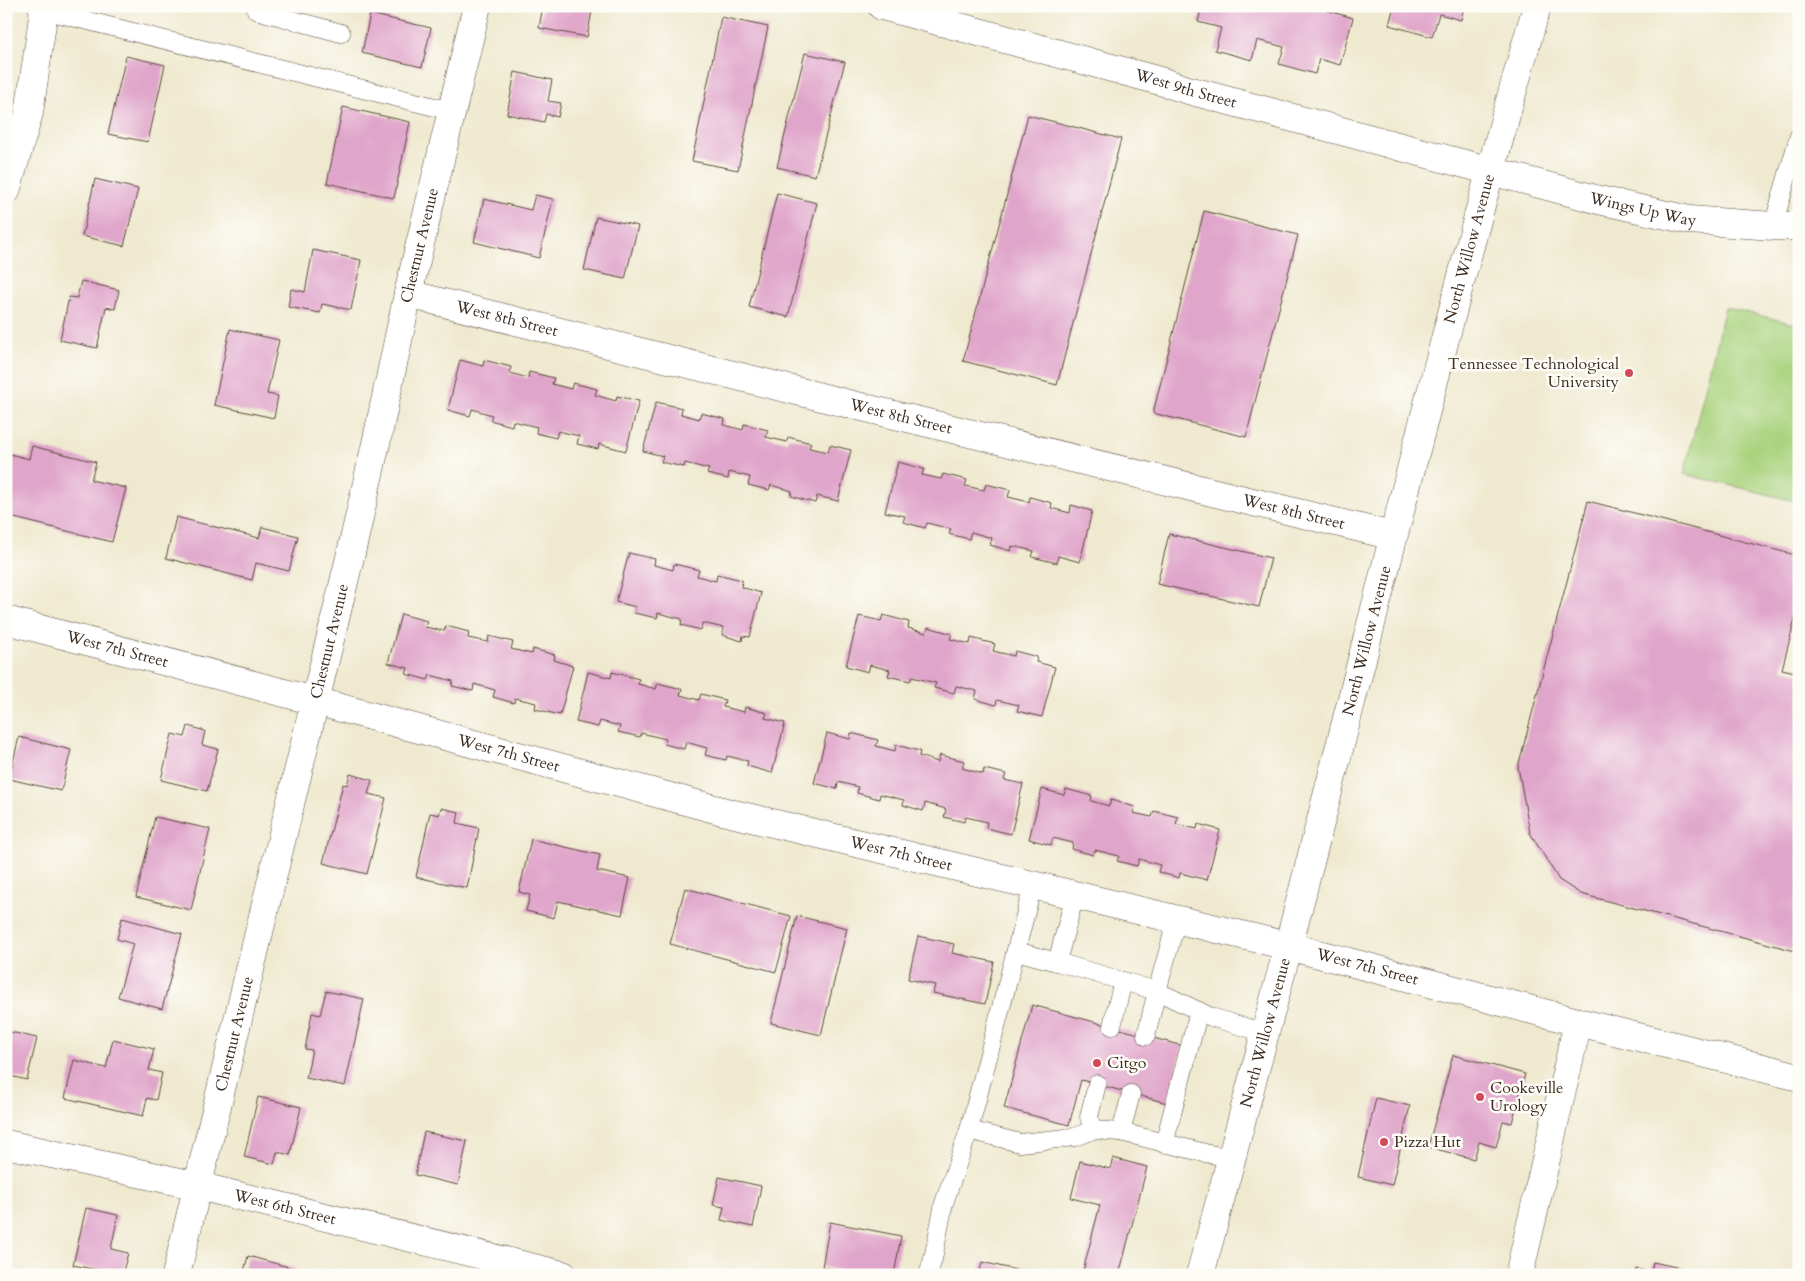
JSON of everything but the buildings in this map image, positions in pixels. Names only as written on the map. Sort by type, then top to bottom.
[{"type":"street","name":"Chestnut Avenue","points":[[176,1275],[375,449],[408,294],[477,6]]},
{"type":"street","name":"West 9th Street","points":[[882,6],[948,15],[1188,90],[1490,170]]},
{"type":"street","name":"North Willow Avenue","points":[[1200,1275],[1288,946],[1393,536],[1490,170],[1537,6]]},
{"type":"street","points":[[6,192],[29,113],[43,8]]},
{"type":"street","name":"Wings Up Way","points":[[1490,170],[1599,200],[1689,220],[1786,226]]},
{"type":"street","name":"West 8th Street","points":[[408,294],[845,403],[1393,536]]},
{"type":"street","name":"West 7th Street","points":[[6,620],[726,812],[1288,946],[1578,1022],[1799,1077]]},
{"type":"street","points":[[1520,1275],[1578,1022]]},
{"type":"street","name":"West 6th Street","points":[[6,1144],[198,1186],[563,1275]]},
{"type":"lane","points":[[255,6],[256,10],[341,33]]},
{"type":"lane","points":[[43,8],[452,111]]},
{"type":"lane","points":[[1786,226],[1799,136]]},
{"type":"lane","points":[[928,1275],[944,1203],[969,1130],[1033,885]]},
{"type":"lane","points":[[1057,962],[1075,895]]},
{"type":"lane","points":[[1146,1036],[1177,919]]},
{"type":"lane","points":[[1016,951],[1158,991],[1199,1011],[1239,1026],[1265,1033]]},
{"type":"lane","points":[[1112,1026],[1123,981]]},
{"type":"lane","points":[[1164,1144],[1199,1011]]},
{"type":"lane","points":[[1093,1130],[1089,1117],[1097,1084]]},
{"type":"lane","points":[[1121,1132],[1131,1094]]},
{"type":"lane","points":[[969,1130],[1020,1143],[1075,1137],[1093,1130],[1121,1132],[1164,1144],[1231,1158]]},
{"type":"green space","points":[[1725,307],[1799,325],[1799,502],[1684,474]]},
{"type":"place","name":"Tennessee Technological University","points":[[1629,373]]},
{"type":"place","name":"Citgo","points":[[1097,1063]]},
{"type":"place","name":"Cookeville Urology","points":[[1480,1097]]},
{"type":"place","name":"Pizza Hut","points":[[1384,1142]]}]
